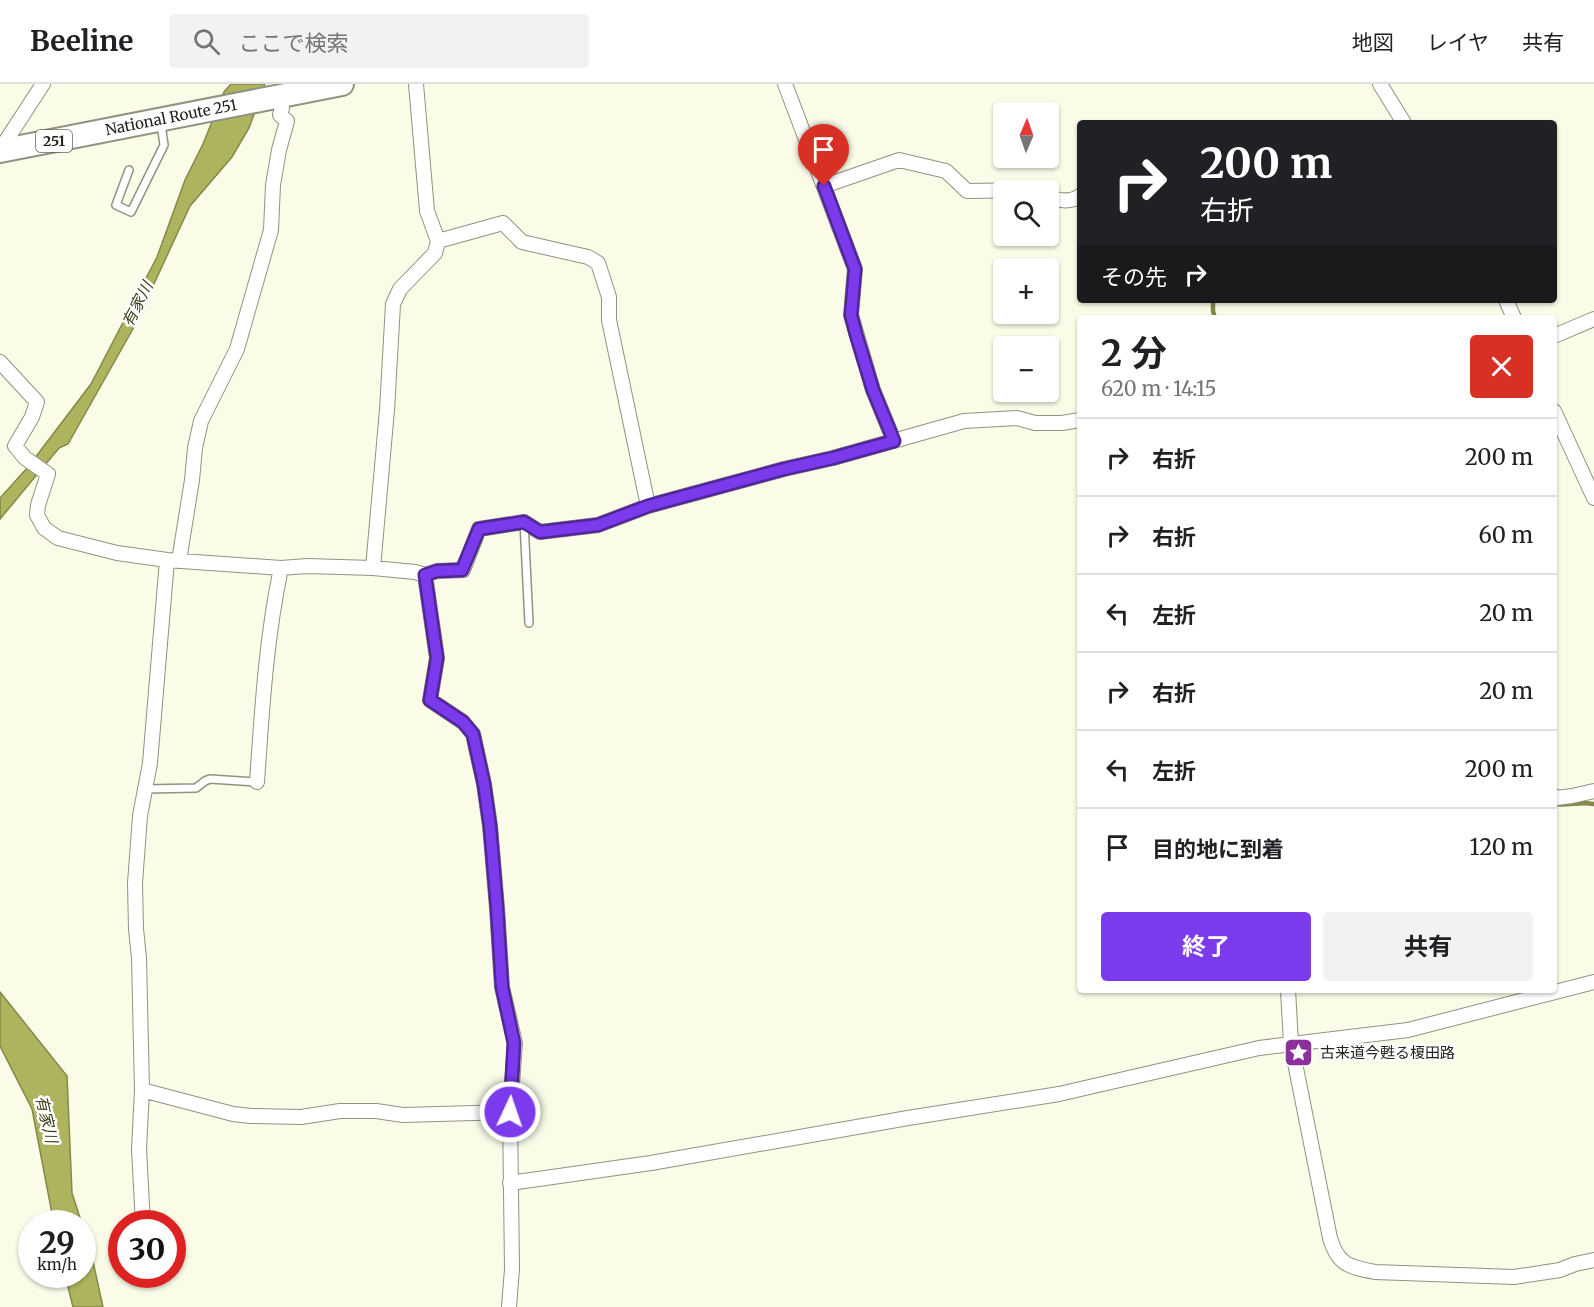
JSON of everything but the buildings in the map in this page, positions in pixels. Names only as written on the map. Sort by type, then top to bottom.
[{"type":"highway","name":"National Route 251","points":[[0,151],[195,112],[285,101],[342,84]]},
{"type":"street","points":[[0,151],[7,131],[43,84]]},
{"type":"street","points":[[373,568],[387,410],[393,304],[400,289],[435,254],[438,241],[427,211],[416,84]]},
{"type":"street","points":[[785,84],[855,269],[851,315],[873,390],[894,441]]},
{"type":"street","points":[[1380,84],[1402,120]]},
{"type":"street","points":[[142,1210],[139,1149],[142,1090],[135,884],[140,816],[150,764],[173,560],[192,480],[195,448],[201,421],[237,349],[271,230],[273,185],[287,121],[280,115],[285,101]]},
{"type":"street","points":[[824,186],[899,160],[946,171],[967,190],[993,190]]},
{"type":"street","points":[[1059,201],[1077,198]]},
{"type":"street","points":[[438,241],[503,223],[522,242],[588,257],[598,263],[609,297],[609,320],[648,506]]},
{"type":"street","points":[[1557,335],[1594,319]]},
{"type":"street","points":[[0,362],[37,402],[32,417],[15,446],[25,458],[48,474],[38,505],[38,515],[44,528],[58,537],[117,553],[173,560],[281,568],[307,566],[373,568],[425,575],[437,571],[462,570],[479,529],[524,522],[540,532],[598,525],[648,506],[964,421],[1017,418],[1035,423],[1077,420]]},
{"type":"street","points":[[1557,418],[1594,498]]},
{"type":"street","points":[[257,782],[268,642],[281,568]]},
{"type":"street","points":[[425,575],[437,658],[430,700],[463,722],[473,734],[490,826],[502,987],[514,1043],[510,1112],[512,1269],[509,1307]]},
{"type":"street","points":[[1557,798],[1594,791]]},
{"type":"street","points":[[1557,992],[1594,982]]},
{"type":"street","points":[[1287,993],[1291,1043],[1330,1238],[1337,1255],[1343,1262],[1353,1268],[1375,1272],[1514,1278],[1560,1270],[1594,1260]]},
{"type":"street","points":[[510,1183],[651,1163],[1059,1094],[1259,1048],[1408,1030],[1551,993]]},
{"type":"street","points":[[142,1090],[233,1114],[251,1116],[301,1118],[340,1111],[402,1114],[510,1112]]},
{"type":"lane","points":[[129,170],[116,205],[131,212],[164,145],[160,119]]},
{"type":"lane","points":[[524,522],[529,623]]},
{"type":"lane","points":[[145,789],[196,788],[210,779],[257,782]]},
{"type":"water","name":"有家川","points":[[231,84],[265,84],[249,128],[232,157],[190,206],[134,327],[68,444],[59,448],[0,519],[0,498],[28,467],[91,384],[157,257],[185,180],[203,144],[224,92]]},
{"type":"water","name":"有家川","points":[[0,992],[67,1076],[72,1193],[77,1210],[51,1210],[32,1109],[0,1046]]},
{"type":"water","points":[[96,1275],[103,1307],[73,1307],[68,1288],[96,1288]]},
{"type":"waterway","points":[[1213,303],[1214,315]]},
{"type":"waterway","points":[[1557,804],[1594,804]]},
{"type":"place","name":"古来道今甦る榎田路","points":[[1299,1052]]},
{"type":"route","points":[[510,1112],[514,1043],[502,987],[490,826],[484,784],[473,734],[463,722],[430,700],[437,658],[425,575],[437,571],[462,570],[479,529],[524,522],[540,532],[598,525],[648,506],[894,441],[873,390],[856,334],[851,315],[855,269],[824,186]]}]
